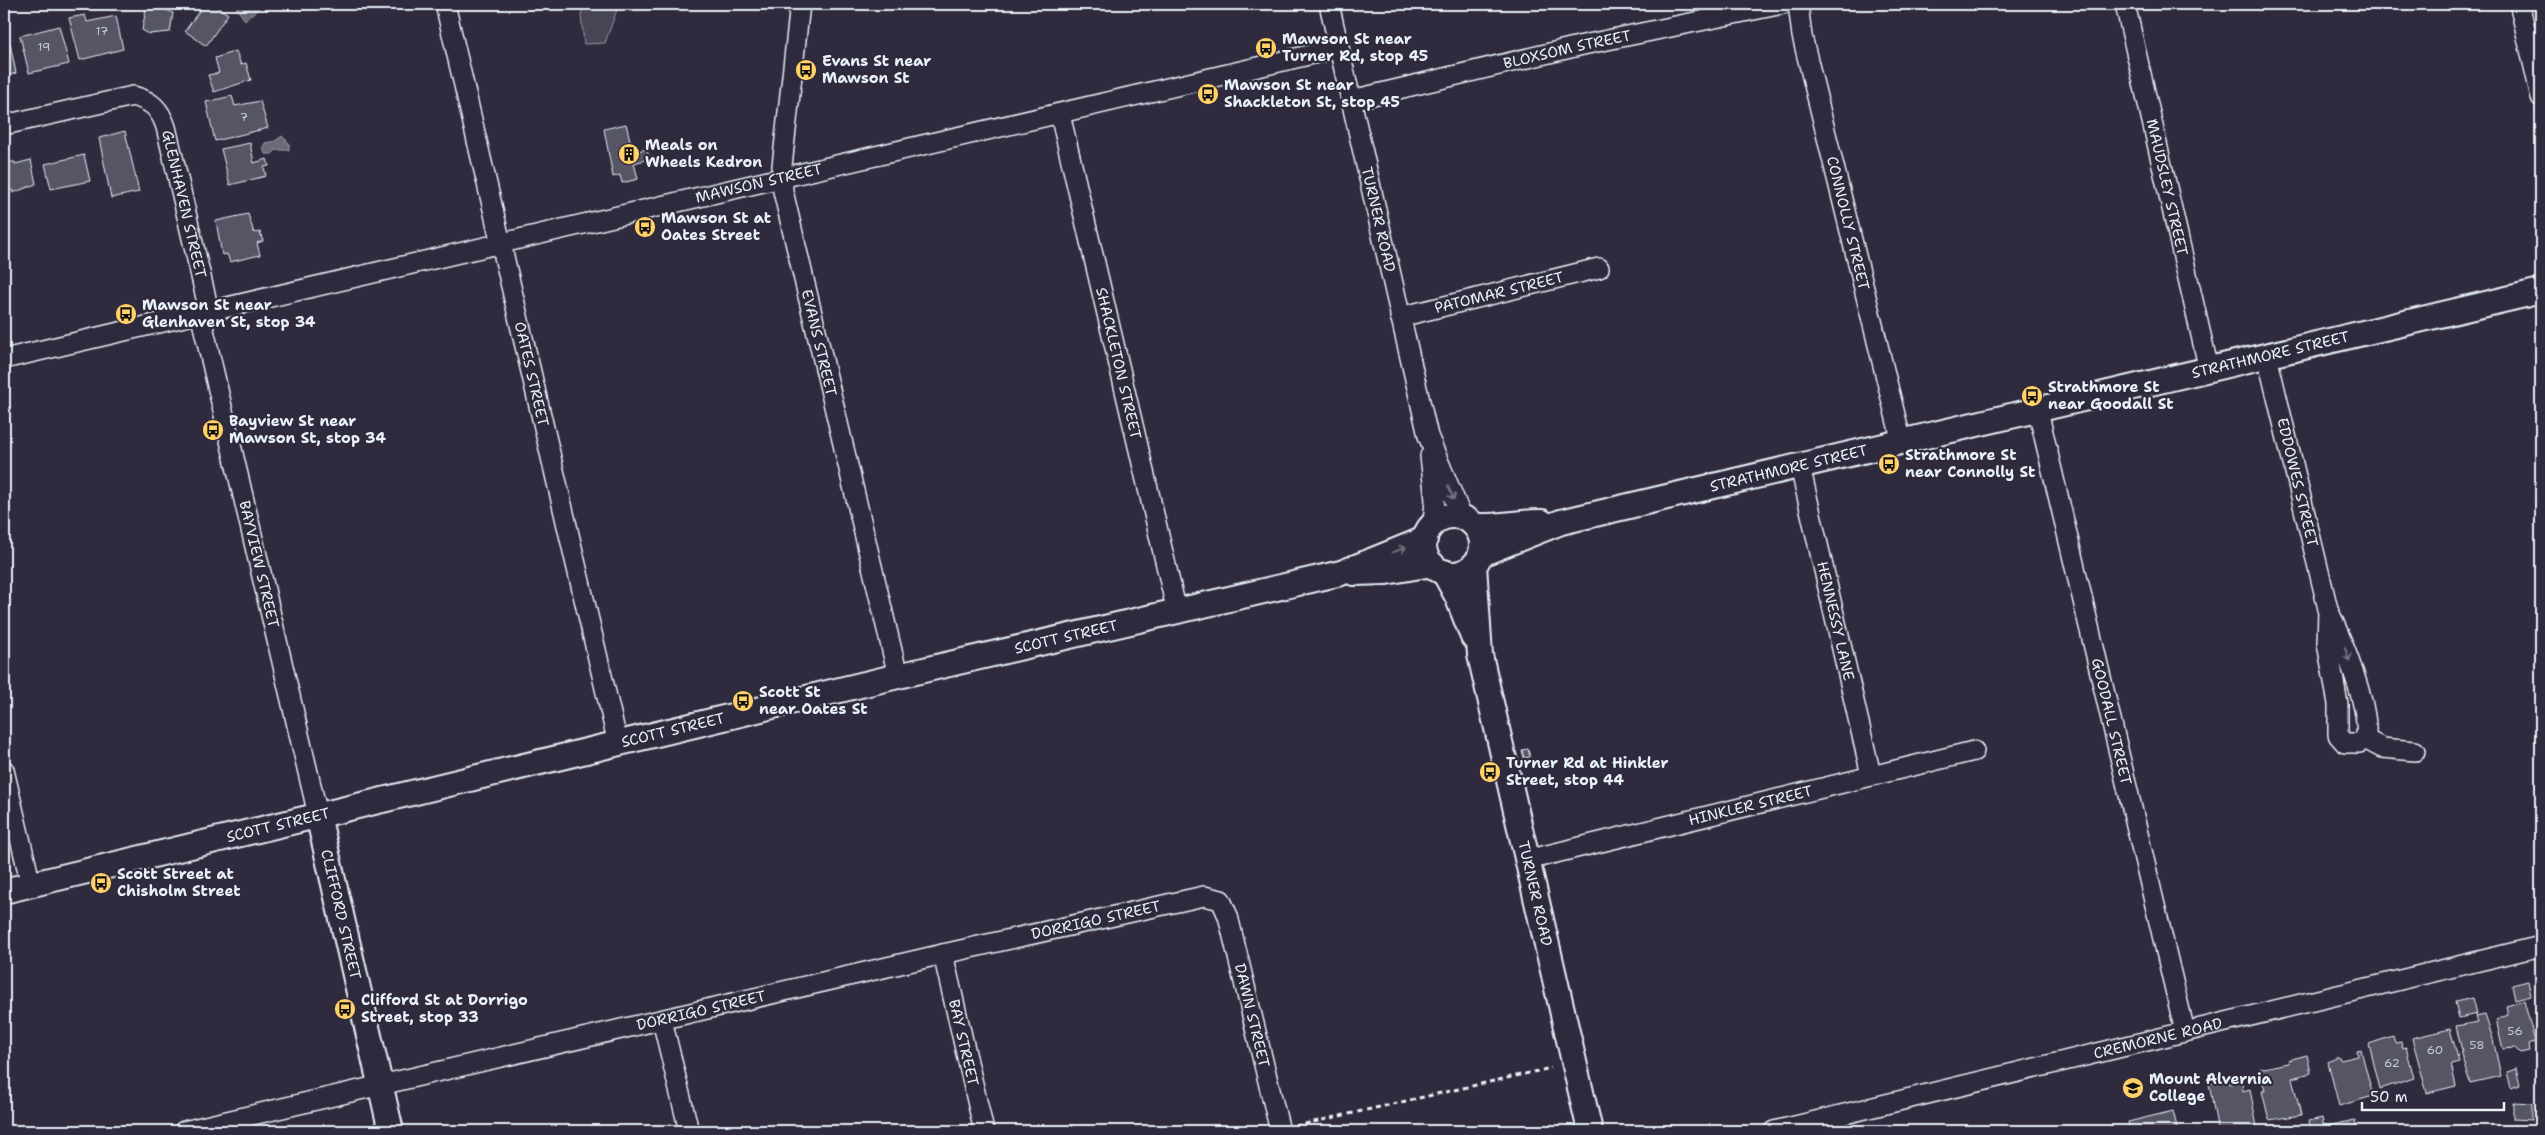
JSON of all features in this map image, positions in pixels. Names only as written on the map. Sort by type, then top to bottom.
[{"type":"street","name":"OATES STREET","points":[[445,4],[618,744]]},
{"type":"street","name":"EVANS STREET","points":[[800,4],[782,178],[786,202],[898,676]]},
{"type":"street","name":"TURNER ROAD","points":[[1329,4],[1428,436],[1435,500],[1427,556],[1438,568],[1457,596],[1480,655],[1590,1131]]},
{"type":"street","name":"BLOXSOM STREET","points":[[1352,100],[1582,45],[1783,4]]},
{"type":"street","name":"CONNOLLY STREET","points":[[1798,4],[1802,36],[1902,443]]},
{"type":"street","name":"MAUDSLEY STREET","points":[[2124,4],[2209,370]]},
{"type":"street","points":[[2520,7],[2541,97]]},
{"type":"street","name":"MAWSON STREET","points":[[4,359],[1339,48]]},
{"type":"street","name":"GLENHAVEN STREET","points":[[4,125],[125,97],[155,95],[166,127],[204,312]]},
{"type":"street","name":"SHACKLETON STREET","points":[[1060,114],[1177,612]]},
{"type":"street","name":"PATOMAR STREET","points":[[1400,317],[1599,268]]},
{"type":"street","name":"STRATHMORE STREET","points":[[1477,560],[1561,522],[2541,291]]},
{"type":"street","name":"BAYVIEW STREET","points":[[204,312],[318,815]]},
{"type":"street","name":"EDDOWES STREET","points":[[2267,356],[2328,610],[2343,641],[2366,721],[2364,738],[2351,744],[2340,740],[2338,735],[2338,704],[2327,643],[2328,610]]},
{"type":"street","name":"GOODALL STREET","points":[[2038,411],[2185,1032]]},
{"type":"street","name":"TURNER ROAD","points":[[1428,436],[1469,522],[1481,539],[1477,560],[1480,655]]},
{"type":"street","name":"HENNESSY LANE","points":[[1800,466],[1872,775]]},
{"type":"street","points":[[1429,532],[1447,517],[1469,522]]},
{"type":"street","name":"STRATHMORE STREET","points":[[1469,522],[1498,527],[1523,522],[1561,522]]},
{"type":"street","name":"SCOTT STREET","points":[[4,891],[898,676],[1341,573],[1429,532]]},
{"type":"street","points":[[1438,568],[1460,573],[1477,560]]},
{"type":"street","name":"SCOTT STREET","points":[[1341,573],[1438,568]]},
{"type":"street","points":[[2364,738],[2382,748],[2415,751]]},
{"type":"street","name":"HINKLER STREET","points":[[1527,860],[1974,751]]},
{"type":"street","points":[[4,770],[30,885]]},
{"type":"street","name":"CLIFFORD STREET","points":[[318,815],[391,1131]]},
{"type":"street","name":"DORRIGO STREET","points":[[184,1131],[943,954],[1204,896],[1221,900]]},
{"type":"street","name":"DAWN STREET","points":[[1221,900],[1228,916],[1280,1130]]},
{"type":"street","name":"CREMORNE ROAD","points":[[1774,1131],[2541,946]]},
{"type":"street","name":"BAY STREET","points":[[943,954],[984,1131]]},
{"type":"street","points":[[662,1020],[689,1131]]},
{"type":"path","points":[[1280,1130],[1551,1068]]},
{"type":"shaded area","points":[[584,4],[619,4],[605,43],[584,44],[581,15]]},
{"type":"water","points":[[244,4],[264,4],[245,20],[236,8]]},
{"type":"water","points":[[282,136],[289,143],[289,150],[276,150],[272,154],[265,154],[263,147],[265,143],[275,141]]},
{"type":"building","points":[[147,4],[155,4],[173,13],[170,32],[149,34],[142,30]]},
{"type":"building","points":[[204,4],[213,4],[228,14],[206,46],[185,31]]},
{"type":"building","points":[[85,15],[87,22],[116,16],[123,49],[80,60],[69,18]]},
{"type":"building","points":[[59,26],[69,64],[29,73],[20,36]]},
{"type":"building","points":[[10,43],[16,73],[7,76],[8,81],[4,83],[4,44]]},
{"type":"building","points":[[236,51],[241,65],[246,63],[251,80],[214,92],[208,75],[219,73],[215,58]]},
{"type":"building","points":[[232,96],[235,106],[260,101],[268,128],[215,141],[206,102]]},
{"type":"building","name":"Meals on Wheels Kedron","points":[[626,124],[633,152],[647,149],[649,159],[634,163],[638,179],[622,183],[620,175],[613,177],[604,129]]},
{"type":"building","points":[[125,131],[139,192],[111,198],[99,138]]},
{"type":"building","points":[[250,143],[254,163],[267,159],[269,166],[264,167],[266,176],[230,185],[221,149]]},
{"type":"building","points":[[84,155],[90,181],[51,189],[45,164]]},
{"type":"building","points":[[31,160],[36,184],[13,193],[12,190],[4,192],[4,162],[15,162],[15,164]]},
{"type":"building","points":[[248,214],[254,233],[260,232],[263,241],[257,243],[260,255],[230,262],[227,254],[222,255],[216,221]]},
{"type":"building","points":[[1528,749],[1530,757],[1524,758],[1522,750]]},
{"type":"building","points":[[2528,981],[2531,996],[2515,1000],[2512,985]]},
{"type":"building","points":[[2473,998],[2477,1014],[2459,1018],[2455,1002]]},
{"type":"building","points":[[2524,1001],[2535,1042],[2528,1045],[2529,1051],[2520,1053],[2515,1048],[2503,1049],[2496,1020],[2508,1015],[2506,1006]]},
{"type":"building","points":[[2485,1015],[2493,1039],[2501,1076],[2470,1083],[2460,1051],[2462,1051],[2456,1026],[2478,1022],[2476,1017]]},
{"type":"building","points":[[2450,1029],[2459,1062],[2451,1064],[2456,1086],[2427,1093],[2412,1038]]},
{"type":"building","points":[[2393,1036],[2395,1043],[2401,1042],[2402,1048],[2406,1047],[2414,1078],[2380,1089],[2369,1044]]},
{"type":"building","points":[[2361,1050],[2373,1096],[2339,1106],[2328,1062],[2338,1057],[2341,1060],[2358,1056],[2357,1051]]},
{"type":"building","points":[[2307,1055],[2311,1073],[2292,1078],[2301,1115],[2269,1120],[2262,1091],[2265,1091],[2259,1069],[2289,1063],[2288,1060]]},
{"type":"building","points":[[2516,1069],[2520,1085],[2511,1088],[2507,1072]]},
{"type":"building","points":[[2228,1079],[2230,1084],[2242,1083],[2243,1091],[2250,1089],[2257,1127],[2251,1129],[2252,1131],[2218,1131],[2209,1084]]},
{"type":"building","points":[[2513,1102],[2532,1103],[2532,1120],[2513,1119]]},
{"type":"building","points":[[2173,1111],[2178,1131],[2130,1131],[2128,1122]]},
{"type":"building","points":[[2322,1118],[2325,1131],[2311,1131],[2309,1121]]},
{"type":"building","points":[[2355,1120],[2358,1131],[2328,1131],[2327,1126]]},
{"type":"place","name":"Mawson St near Turner Rd, stop 45","points":[[1266,48]]},
{"type":"place","name":"Evans St near Mawson St","points":[[806,70]]},
{"type":"place","name":"Mawson St near Shackleton St, stop 45","points":[[1208,94]]},
{"type":"place","name":"Meals on Wheels Kedron","points":[[629,154]]},
{"type":"place","name":"Mawson St at Oates Street","points":[[645,227]]},
{"type":"place","name":"Mawson St near Glenhaven St, stop 34","points":[[126,314]]},
{"type":"place","name":"Strathmore St near Goodall St","points":[[2032,396]]},
{"type":"place","name":"Bayview St near Mawson St, stop 34","points":[[213,430]]},
{"type":"place","name":"Strathmore St near Connolly St","points":[[1889,464]]},
{"type":"place","name":"Scott St near Oates St","points":[[743,701]]},
{"type":"place","name":"Turner Rd at Hinkler Street, stop 44","points":[[1490,772]]},
{"type":"place","name":"Scott Street at Chisholm Street","points":[[101,883]]},
{"type":"place","name":"Clifford St at Dorrigo Street, stop 33","points":[[345,1009]]},
{"type":"place","name":"Mount Alvernia College","points":[[2133,1088]]}]
